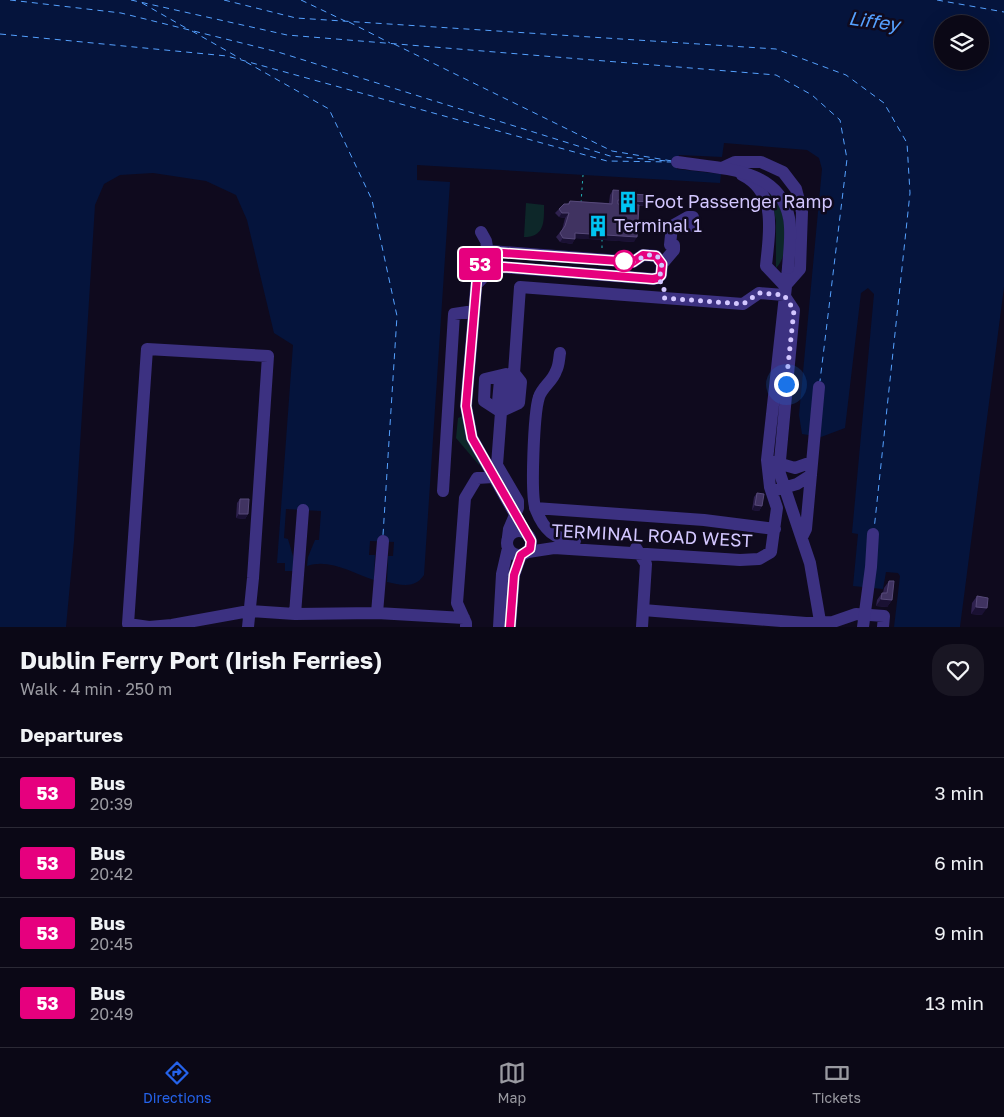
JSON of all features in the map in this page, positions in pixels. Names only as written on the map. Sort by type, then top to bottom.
[{"type":"street","points":[[784,291],[788,268],[790,218],[785,203],[775,189],[761,179],[748,174],[677,162],[722,168],[744,176],[765,195],[770,219],[766,266],[784,291],[794,310],[773,462],[778,490],[802,537],[815,585],[820,625]]},
{"type":"street","points":[[501,412],[491,401],[504,379],[520,287],[743,304],[759,293],[784,291],[800,269],[802,212],[796,189],[782,172],[761,162],[735,162],[722,168]]},
{"type":"street","points":[[658,278],[661,275],[662,264],[674,250],[674,245],[670,244],[672,226],[688,216],[693,217],[693,226]]},
{"type":"street","points":[[481,232],[491,269]]},
{"type":"street","points":[[510,627],[514,575],[531,541],[524,532],[472,438],[466,406],[478,266],[490,252],[633,262],[643,255],[656,256],[662,264]]},
{"type":"street","points":[[568,272],[569,257]]},
{"type":"street","points":[[477,284],[491,269],[504,267],[658,278]]},
{"type":"street","points":[[658,278],[664,287],[664,298]]},
{"type":"street","points":[[443,491],[454,314],[474,311]]},
{"type":"street","points":[[248,627],[249,611],[253,578],[268,356],[147,349],[128,624],[149,627],[172,626],[249,611],[295,614],[377,613],[465,622],[457,603],[465,498],[477,478],[495,481]]},
{"type":"street","points":[[560,353],[557,371],[540,395],[533,465],[534,508],[550,532],[560,540],[629,544],[641,553],[646,564],[642,627]]},
{"type":"street","points":[[499,627],[502,574],[518,501],[497,465],[501,412],[509,403],[504,379]]},
{"type":"street","points":[[802,537],[806,529],[819,387]]},
{"type":"street","points":[[773,462],[795,468],[811,469]]},
{"type":"street","points":[[778,490],[801,482],[811,469]]},
{"type":"street","points":[[495,481],[505,515],[504,539],[513,554],[525,554]]},
{"type":"street","name":"TERMINAL ROAD WEST","points":[[525,554],[546,548],[750,560],[765,557],[771,552],[778,490]]},
{"type":"street","points":[[534,508],[704,520],[775,529]]},
{"type":"street","points":[[295,614],[303,510]]},
{"type":"street","points":[[508,543],[514,532],[524,532]]},
{"type":"street","points":[[863,627],[872,567],[873,534]]},
{"type":"street","points":[[377,613],[383,542]]},
{"type":"street","points":[[643,610],[820,625],[856,614],[884,616],[883,627]]},
{"type":"street","points":[[679,627],[680,613]]},
{"type":"street","points":[[847,627],[856,614]]},
{"type":"path","points":[[580,206],[583,175]]},
{"type":"path","points":[[602,240],[602,248]]},
{"type":"green space","points":[[770,192],[780,208],[785,230],[784,252],[776,268],[776,221]]},
{"type":"green space","points":[[526,203],[544,205],[544,217],[540,231],[531,236],[524,237]]},
{"type":"green space","points":[[463,416],[480,463],[479,465],[456,438],[458,418]]},
{"type":"water","name":"Liffey","points":[[0,0],[1004,0],[1004,287],[960,627],[894,627],[900,576],[898,573],[886,572],[883,589],[853,586],[858,534],[852,533],[874,294],[868,288],[861,293],[845,428],[821,437],[802,434],[799,415],[822,169],[819,158],[807,150],[724,143],[722,157],[679,155],[677,169],[721,174],[720,183],[417,165],[417,180],[450,182],[424,575],[416,582],[407,585],[387,582],[388,556],[393,556],[394,542],[370,541],[369,555],[375,555],[374,580],[332,565],[315,564],[307,566],[308,557],[315,540],[319,540],[321,511],[286,509],[284,538],[288,539],[293,556],[293,571],[285,571],[285,563],[277,563],[293,345],[274,333],[247,220],[236,195],[206,181],[153,173],[120,175],[104,184],[95,205],[74,541],[66,627],[0,627]]},
{"type":"building","name":"Terminal 1","points":[[613,190],[628,191],[628,194],[651,195],[650,202],[618,200],[618,204],[639,205],[637,237],[575,233],[575,239],[563,238],[560,233],[565,226],[569,213],[562,213],[559,209],[564,204],[569,204],[570,201],[612,204]]},
{"type":"building","points":[[757,493],[764,494],[762,506],[755,505]]},
{"type":"building","points":[[240,499],[249,499],[248,514],[239,514]]},
{"type":"building","points":[[889,581],[894,581],[892,600],[881,599],[882,593],[887,593]]},
{"type":"building","points":[[977,596],[988,598],[987,608],[976,607]]},
{"type":"ferry route","points":[[10,0],[121,13],[278,52],[610,156],[667,161]]},
{"type":"ferry route","points":[[131,0],[287,35],[776,75],[812,95],[840,120],[847,159],[820,381]]},
{"type":"ferry route","points":[[224,0],[296,18],[776,49],[846,75],[884,103],[907,143],[910,193],[874,530]]},
{"type":"ferry route","points":[[301,0],[345,21]]},
{"type":"ferry route","points":[[937,0],[1004,12]]},
{"type":"ferry route","points":[[142,3],[186,28]]},
{"type":"ferry route","points":[[349,22],[390,43]]},
{"type":"ferry route","points":[[192,31],[241,59]]},
{"type":"ferry route","points":[[0,34],[227,56],[607,161],[672,162]]},
{"type":"ferry route","points":[[394,44],[612,151],[672,161]]},
{"type":"ferry route","points":[[246,62],[329,109],[372,200],[397,316],[383,535]]},
{"type":"bus line","name":"53","points":[[484,276],[491,269],[504,267],[653,279],[661,275],[662,264],[656,256],[643,255],[633,262],[490,252],[478,266],[466,406],[468,419],[472,438],[524,532],[528,534],[531,541],[528,552],[521,555],[514,575],[510,627]]},
{"type":"place","name":"Foot Passenger Ramp","points":[[628,202]]},
{"type":"place","name":"Terminal 1","points":[[598,226]]},
{"type":"route","points":[[624,261],[633,262],[643,255],[656,256],[662,264],[661,275],[658,278],[664,287],[664,298],[743,304],[759,293],[784,295],[794,310],[786,384]]}]
